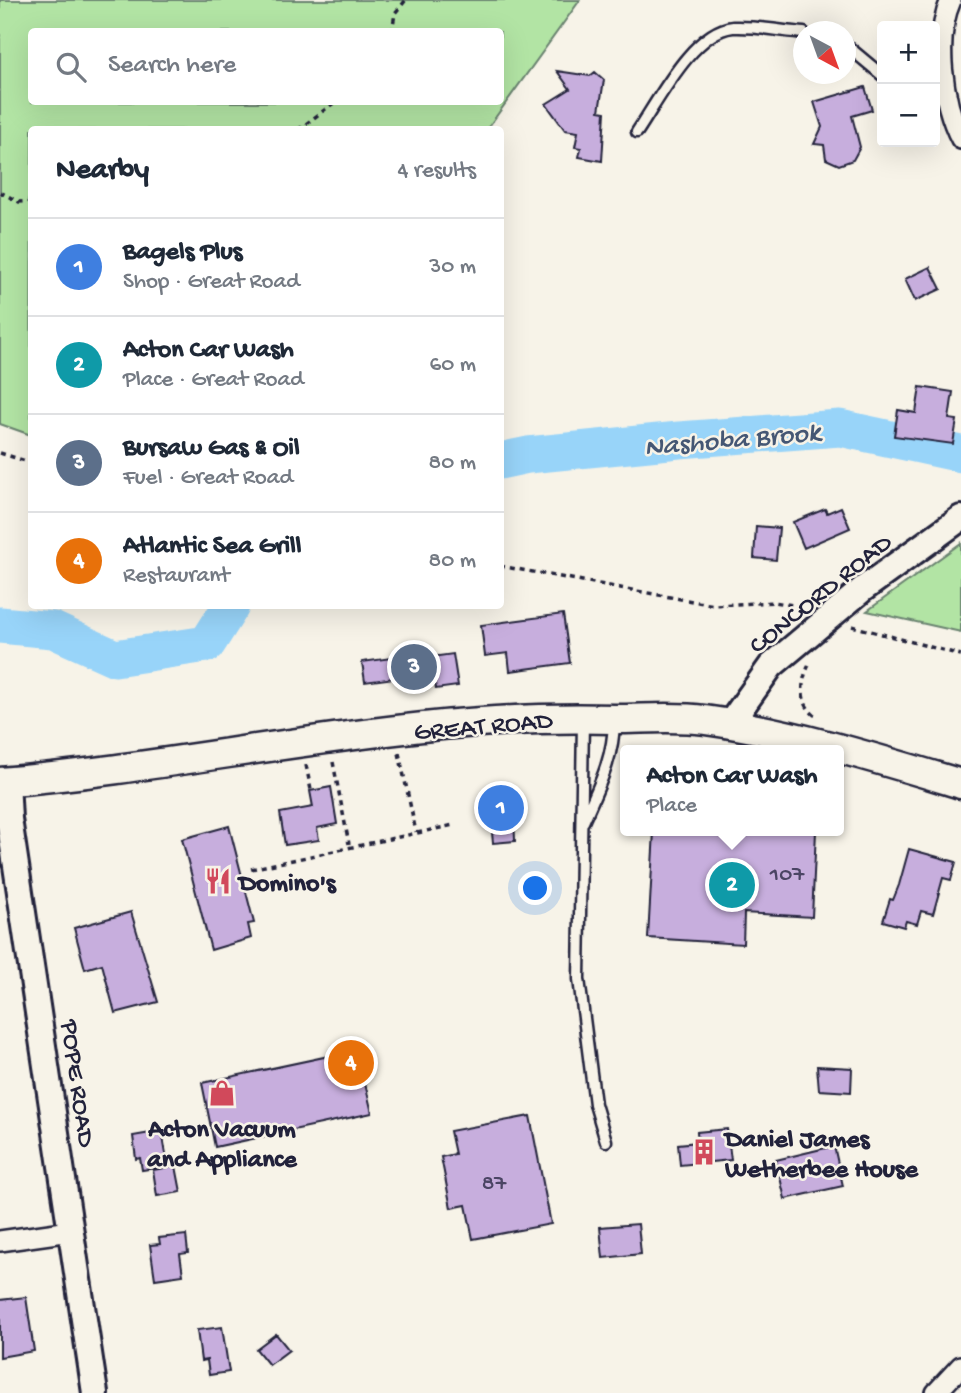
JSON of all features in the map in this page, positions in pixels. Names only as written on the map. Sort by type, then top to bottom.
[{"type":"main road","name":"GREAT ROAD","points":[[4,781],[81,775],[260,747],[459,723],[546,716],[702,720],[815,745]]},
{"type":"main road","name":"GREAT ROAD","points":[[844,752],[961,784]]},
{"type":"street","points":[[951,0],[945,14],[940,89],[961,139]]},
{"type":"street","name":"CONCORD ROAD","points":[[729,725],[771,666],[855,595],[961,518]]},
{"type":"street","name":"POPE ROAD","points":[[4,781],[94,1393]]},
{"type":"street","points":[[0,1241],[71,1231]]},
{"type":"street","points":[[936,1393],[961,1366]]},
{"type":"lane","points":[[637,132],[691,53],[710,35],[731,27],[793,32]]},
{"type":"lane","points":[[856,54],[877,71]]},
{"type":"lane","points":[[583,717],[579,979],[595,1104],[607,1141]]},
{"type":"lane","points":[[583,822],[605,776],[614,737],[614,719]]},
{"type":"path","points":[[393,28],[395,13],[406,0]]},
{"type":"path","points":[[303,126],[331,105]]},
{"type":"path","points":[[0,192],[19,202],[28,201]]},
{"type":"path","points":[[0,453],[28,462]]},
{"type":"path","points":[[504,567],[714,604]]},
{"type":"path","points":[[889,637],[961,655]]},
{"type":"path","points":[[815,653],[802,677],[802,696],[810,713],[820,718]]},
{"type":"path","points":[[398,751],[416,832]]},
{"type":"path","points":[[333,760],[349,845]]},
{"type":"path","points":[[306,765],[312,790]]},
{"type":"path","points":[[251,869],[349,845],[454,825]]},
{"type":"green space","points":[[0,0],[580,0],[489,126],[28,126],[28,434],[0,424]]},
{"type":"green space","points":[[961,543],[961,632],[867,611]]},
{"type":"building","points":[[557,71],[590,76],[595,72],[604,80],[599,111],[605,112],[602,161],[579,157],[581,148],[575,147],[578,132],[565,130],[546,104],[570,89]]},
{"type":"building","points":[[865,87],[872,110],[852,116],[860,147],[853,160],[839,165],[826,159],[824,145],[814,144],[822,127],[814,102]]},
{"type":"building","points":[[930,267],[941,289],[915,301],[905,279]]},
{"type":"building","points":[[920,387],[953,392],[949,419],[957,420],[953,444],[894,436],[898,410],[916,413]]},
{"type":"building","points":[[841,507],[850,528],[804,548],[793,522],[825,509],[827,513]]},
{"type":"building","points":[[756,526],[779,528],[776,560],[754,558]]},
{"type":"building","points":[[563,614],[570,663],[510,671],[508,653],[485,656],[481,625]]},
{"type":"building","points":[[453,654],[458,686],[436,689],[431,657]]},
{"type":"building","points":[[430,657],[432,673],[365,682],[362,662],[391,658],[392,663]]},
{"type":"building","points":[[331,787],[337,824],[317,828],[319,840],[285,845],[280,813],[313,807],[310,791]]},
{"type":"building","points":[[513,789],[515,841],[493,843],[488,790]]},
{"type":"building","name":"Domino's","points":[[229,826],[254,923],[248,924],[251,938],[211,950],[182,839]]},
{"type":"building","points":[[654,836],[816,836],[812,917],[744,913],[743,944],[648,938]]},
{"type":"building","points":[[909,849],[956,862],[951,880],[943,878],[933,914],[921,911],[917,924],[906,921],[904,927],[883,921],[890,899],[893,900],[899,885]]},
{"type":"building","points":[[131,912],[158,1002],[115,1013],[102,964],[85,969],[74,928]]},
{"type":"building","points":[[357,1050],[372,1113],[215,1147],[202,1083]]},
{"type":"building","points":[[817,1066],[852,1068],[851,1092],[819,1090]]},
{"type":"building","points":[[530,1116],[551,1224],[473,1239],[466,1205],[451,1208],[441,1157],[455,1154],[450,1131]]},
{"type":"building","name":"Daniel James Wetherbee House","points":[[727,1129],[731,1160],[680,1165],[678,1144],[698,1142],[697,1132]]},
{"type":"building","points":[[162,1131],[168,1166],[142,1170],[140,1158],[136,1159],[133,1136]]},
{"type":"building","points":[[834,1146],[843,1186],[785,1199],[776,1160]]},
{"type":"building","points":[[176,1166],[181,1192],[157,1196],[153,1170]]},
{"type":"building","points":[[638,1224],[641,1254],[603,1258],[600,1227]]},
{"type":"building","points":[[186,1235],[188,1253],[180,1254],[183,1275],[155,1279],[150,1245],[160,1244],[159,1238]]},
{"type":"building","points":[[26,1297],[34,1351],[0,1357],[0,1300]]},
{"type":"building","points":[[222,1327],[229,1372],[209,1375],[207,1360],[201,1361],[197,1330]]},
{"type":"building","points":[[276,1334],[289,1350],[269,1365],[256,1349]]},
{"type":"waterway","name":"Nashoba Brook","points":[[504,460],[528,455],[679,440],[840,428],[961,454]]},
{"type":"waterway","name":"Nashoba Brook","points":[[0,625],[53,630],[115,658],[207,644],[229,609]]},
{"type":"place","name":"Bursaw Gas & Oil","points":[[414,667]]},
{"type":"place","name":"Bagels Plus","points":[[501,808]]},
{"type":"place","name":"Domino's","points":[[218,881]]},
{"type":"place","name":"Acton Car Wash","points":[[732,885]]},
{"type":"place","name":"Atlantic Sea Grill","points":[[351,1063]]},
{"type":"place","name":"Acton Vacuum and Appliance","points":[[222,1093]]},
{"type":"place","name":"Daniel James Wetherbee House","points":[[704,1152]]}]
